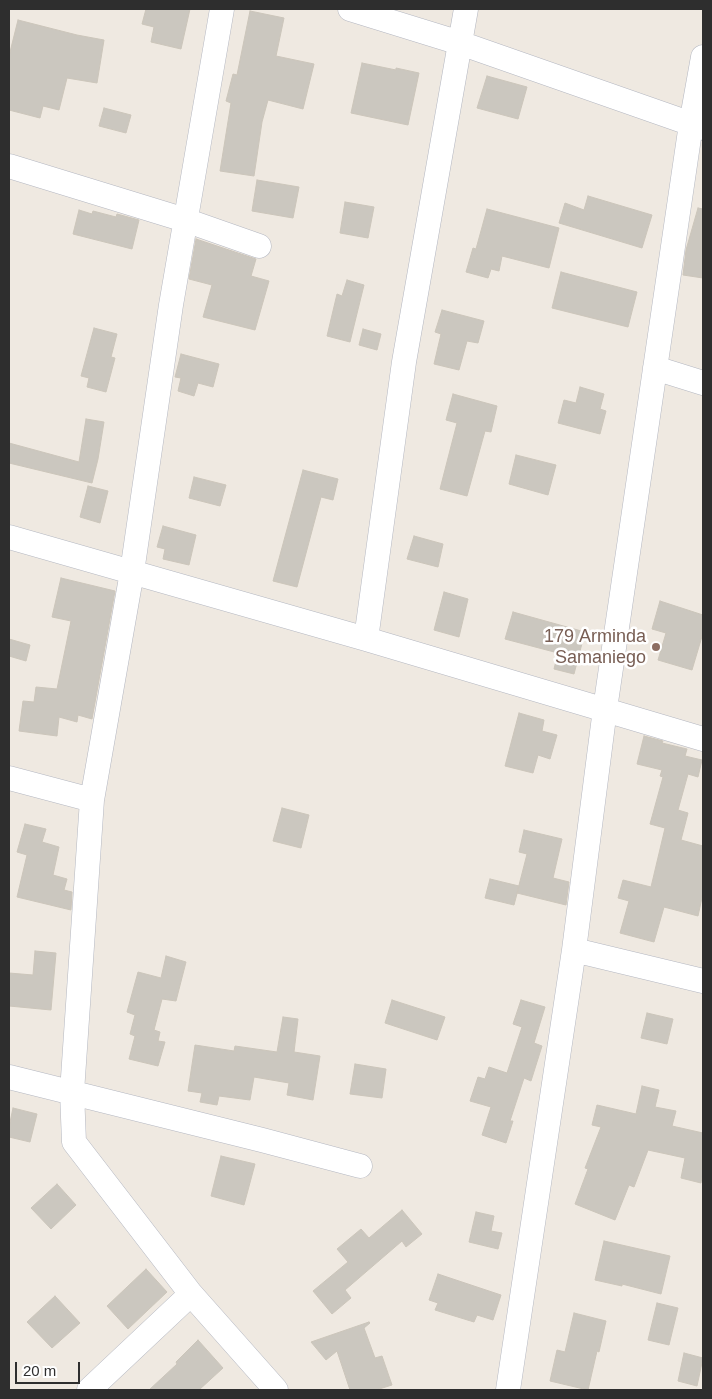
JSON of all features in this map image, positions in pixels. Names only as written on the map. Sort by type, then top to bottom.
[{"type":"street","points":[[222,9],[171,305],[132,572],[92,800],[72,1092],[74,1142],[191,1294],[276,1390]]},
{"type":"street","points":[[350,9],[460,43],[697,126]]},
{"type":"street","points":[[366,639],[404,362],[466,9]]},
{"type":"street","points":[[508,1390],[574,950],[605,709],[655,368],[697,126],[703,57]]},
{"type":"street","points":[[9,166],[185,220],[259,246]]},
{"type":"street","points":[[655,368],[703,383]]},
{"type":"street","points":[[9,537],[366,639],[605,709],[703,740]]},
{"type":"street","points":[[9,778],[92,800]]},
{"type":"street","points":[[574,950],[703,981]]},
{"type":"street","points":[[9,1077],[360,1166]]},
{"type":"street","points":[[88,1390],[191,1294]]},
{"type":"building","points":[[146,9],[190,9],[181,49],[151,42],[154,27],[142,24]]},
{"type":"building","points":[[250,11],[284,18],[276,56],[314,64],[303,109],[268,100],[262,122],[254,176],[220,171],[231,103],[226,101],[233,74],[237,75]]},
{"type":"building","points":[[18,20],[104,40],[97,83],[67,78],[59,110],[43,106],[40,118],[9,110],[9,56]]},
{"type":"building","points":[[362,63],[419,73],[408,125],[351,113]]},
{"type":"building","points":[[487,76],[527,87],[518,119],[477,108]]},
{"type":"building","points":[[104,108],[131,115],[126,133],[99,126]]},
{"type":"building","points":[[257,180],[299,187],[293,218],[252,211]]},
{"type":"building","points":[[588,196],[652,215],[642,248],[559,223],[565,203],[584,210]]},
{"type":"building","points":[[345,202],[374,207],[368,238],[340,233]]},
{"type":"building","points":[[698,208],[703,209],[703,278],[683,275],[686,250]]},
{"type":"building","points":[[487,209],[559,228],[549,268],[502,256],[499,271],[491,269],[488,278],[466,272],[473,248],[476,249]]},
{"type":"building","points":[[79,210],[92,214],[93,211],[116,217],[117,214],[139,220],[132,249],[73,234]]},
{"type":"building","points":[[196,239],[256,259],[251,276],[269,281],[255,330],[203,317],[212,285],[189,279]]},
{"type":"building","points":[[561,272],[637,292],[628,327],[552,308]]},
{"type":"building","points":[[347,280],[364,285],[350,342],[327,336],[337,294],[342,296]]},
{"type":"building","points":[[442,310],[484,321],[478,343],[467,341],[459,370],[434,364],[441,334],[435,332]]},
{"type":"building","points":[[94,328],[117,334],[111,357],[115,358],[106,392],[87,387],[89,378],[81,376]]},
{"type":"building","points":[[363,329],[381,334],[377,350],[359,345]]},
{"type":"building","points":[[181,354],[219,364],[213,387],[198,383],[194,396],[178,391],[181,378],[175,377]]},
{"type":"building","points":[[580,387],[604,394],[600,409],[606,411],[600,434],[558,423],[564,400],[576,403]]},
{"type":"building","points":[[453,394],[497,406],[491,432],[485,431],[467,496],[440,489],[457,423],[446,420]]},
{"type":"building","points":[[86,419],[104,422],[92,483],[9,463],[9,443],[79,462]]},
{"type":"building","points":[[516,455],[556,465],[548,495],[509,484]]},
{"type":"building","points":[[303,470],[338,479],[333,500],[321,497],[297,587],[273,581]]},
{"type":"building","points":[[194,477],[226,485],[220,506],[189,498]]},
{"type":"building","points":[[88,486],[108,491],[100,523],[80,517]]},
{"type":"building","points":[[163,526],[196,535],[189,565],[163,559],[165,549],[157,547]]},
{"type":"building","points":[[414,536],[443,544],[438,567],[407,559]]},
{"type":"building","points":[[61,578],[115,591],[92,719],[78,715],[77,722],[59,717],[57,736],[19,731],[23,701],[34,702],[36,687],[57,689],[71,621],[52,617]]},
{"type":"building","points":[[444,592],[468,599],[459,637],[434,630]]},
{"type":"building","points":[[660,601],[703,615],[703,633],[692,670],[658,660],[666,633],[652,629]]},
{"type":"building","points":[[513,612],[585,632],[574,674],[554,669],[558,653],[505,639]]},
{"type":"building","points":[[9,639],[30,645],[26,661],[9,656]]},
{"type":"building","points":[[519,713],[544,720],[542,731],[557,735],[550,759],[538,755],[533,773],[505,766]]},
{"type":"building","points":[[644,736],[687,749],[685,756],[702,760],[698,777],[688,774],[678,810],[688,813],[681,840],[703,846],[703,893],[698,916],[664,907],[654,942],[620,933],[629,901],[618,898],[623,880],[651,887],[665,828],[650,824],[663,777],[660,776],[662,770],[637,764]]},
{"type":"building","points":[[282,808],[309,815],[301,848],[273,841]]},
{"type":"building","points":[[25,824],[46,829],[42,842],[59,847],[53,875],[67,879],[64,890],[72,892],[71,910],[17,897],[27,855],[17,852]]},
{"type":"building","points":[[524,830],[562,839],[553,878],[569,882],[566,905],[517,893],[527,854],[519,852]]},
{"type":"building","points":[[490,879],[519,886],[514,905],[485,898]]},
{"type":"building","points":[[35,951],[56,953],[51,1010],[9,1006],[9,973],[33,975]]},
{"type":"building","points":[[166,956],[186,962],[176,1001],[162,999],[154,1030],[160,1032],[158,1041],[165,1042],[158,1066],[129,1059],[135,1036],[130,1034],[135,1015],[127,1012],[138,972],[161,978]]},
{"type":"building","points":[[392,1000],[445,1017],[437,1040],[385,1023]]},
{"type":"building","points":[[521,1000],[545,1007],[534,1043],[542,1046],[531,1081],[524,1078],[510,1121],[513,1121],[506,1143],[482,1135],[491,1107],[470,1101],[478,1077],[485,1079],[489,1067],[507,1073],[522,1027],[513,1024]]},
{"type":"building","points":[[647,1013],[673,1019],[667,1044],[641,1038]]},
{"type":"building","points":[[283,1017],[298,1019],[294,1052],[320,1056],[313,1100],[287,1095],[289,1083],[254,1077],[250,1100],[219,1096],[217,1105],[200,1102],[202,1093],[188,1091],[195,1045],[234,1051],[235,1046],[277,1052]]},
{"type":"building","points":[[355,1064],[386,1069],[382,1098],[350,1094]]},
{"type":"building","points":[[642,1086],[659,1090],[655,1107],[676,1111],[672,1126],[703,1133],[703,1172],[701,1183],[681,1178],[685,1158],[648,1150],[634,1187],[629,1185],[615,1220],[575,1204],[588,1169],[585,1168],[601,1127],[592,1125],[597,1105],[636,1114]]},
{"type":"building","points":[[13,1108],[37,1114],[30,1142],[9,1137]]},
{"type":"building","points":[[221,1156],[255,1164],[244,1205],[211,1196]]},
{"type":"building","points":[[57,1184],[76,1205],[51,1229],[31,1208]]},
{"type":"building","points":[[402,1210],[422,1234],[406,1247],[402,1241],[345,1290],[351,1298],[332,1314],[313,1291],[348,1262],[337,1249],[361,1229],[369,1238]]},
{"type":"building","points":[[476,1212],[494,1216],[491,1231],[502,1233],[498,1249],[469,1242]]},
{"type":"building","points":[[604,1241],[670,1256],[661,1294],[622,1284],[622,1286],[595,1280]]},
{"type":"building","points":[[146,1269],[167,1292],[128,1329],[107,1306]]},
{"type":"building","points":[[438,1274],[501,1295],[493,1320],[477,1315],[474,1322],[435,1310],[438,1303],[429,1300]]},
{"type":"building","points":[[55,1296],[80,1323],[52,1348],[27,1322]]},
{"type":"building","points":[[657,1303],[678,1308],[669,1345],[648,1340]]},
{"type":"building","points":[[574,1313],[606,1321],[588,1390],[550,1381],[557,1350],[565,1352]]},
{"type":"building","points":[[369,1322],[364,1328],[375,1358],[382,1356],[392,1385],[376,1390],[350,1390],[337,1351],[326,1360],[311,1342]]},
{"type":"building","points":[[198,1340],[223,1368],[199,1390],[149,1390],[177,1364],[176,1362]]},
{"type":"building","points":[[684,1353],[703,1358],[697,1386],[678,1381]]},
{"type":"place","name":"179 Arminda Samaniego","points":[[656,647]]}]
